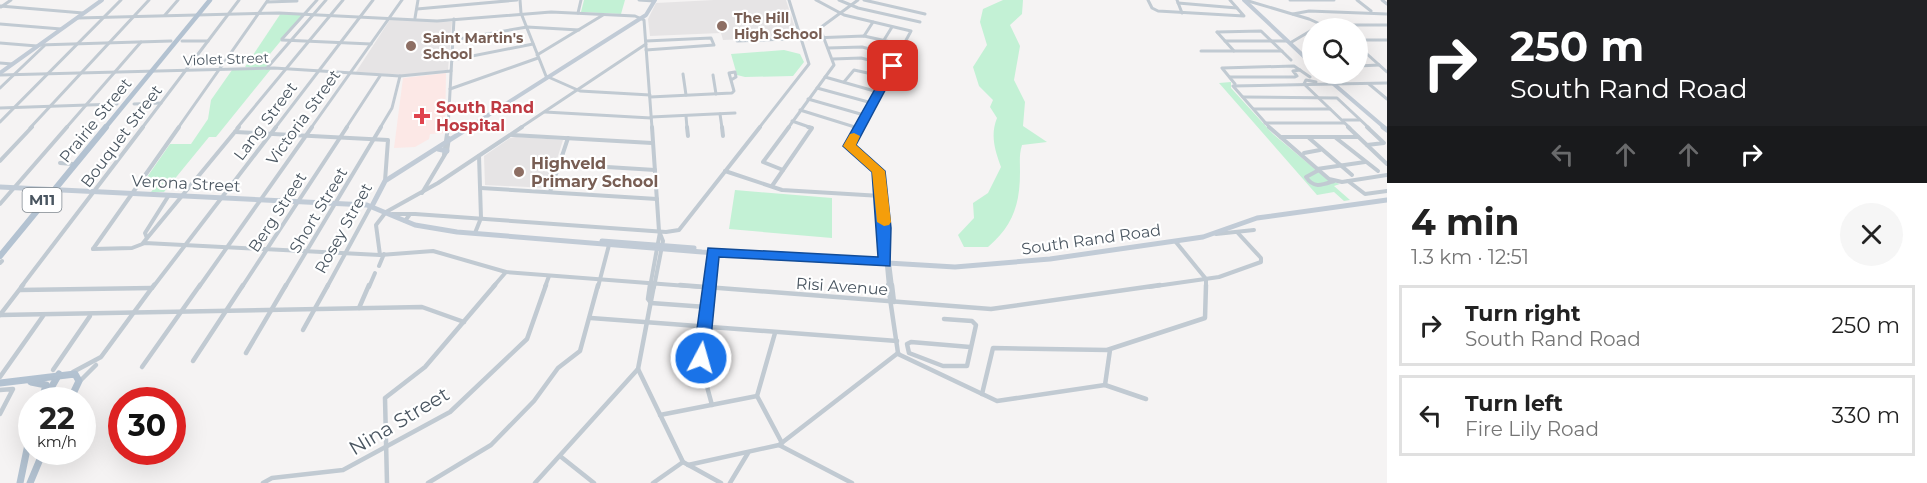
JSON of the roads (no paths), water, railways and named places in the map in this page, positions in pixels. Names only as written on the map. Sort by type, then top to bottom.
[{"type":"main road","points":[[0,74],[102,0]]},
{"type":"main road","name":"Prairie Street","points":[[53,190],[209,0]]},
{"type":"main road","points":[[425,156],[448,139],[458,135],[641,19],[648,14],[654,0]]},
{"type":"main road","points":[[1244,0],[1302,54]]},
{"type":"main road","name":"Prairie Street","points":[[1,258],[73,164],[151,71]]},
{"type":"main road","points":[[1334,84],[1387,130]]},
{"type":"main road","points":[[385,181],[438,149],[448,139]]},
{"type":"main road","points":[[438,149],[445,152]]},
{"type":"main road","name":"Rosey Street","points":[[372,206],[385,181]]},
{"type":"main road","name":"Verona Street","points":[[0,187],[372,206]]},
{"type":"main road","name":"South Rand Road","points":[[372,206],[430,228],[474,234],[660,246],[807,259],[974,266],[1175,241],[1212,234],[1257,218],[1387,199]]},
{"type":"main road","points":[[51,387],[59,373]]},
{"type":"main road","points":[[0,386],[59,373],[79,379],[76,387]]},
{"type":"main road","points":[[0,386],[44,383],[45,387]]},
{"type":"main road","points":[[20,483],[24,465]]},
{"type":"main road","points":[[30,483],[38,465]]},
{"type":"street","points":[[0,7],[11,0]]},
{"type":"street","points":[[0,122],[121,0]]},
{"type":"street","points":[[0,160],[149,0]]},
{"type":"street","points":[[165,15],[178,0]]},
{"type":"street","name":"Bouquet Street","points":[[0,315],[239,0]]},
{"type":"street","points":[[317,0],[282,40],[371,44]]},
{"type":"street","points":[[267,68],[326,0]]},
{"type":"street","points":[[143,244],[343,0]]},
{"type":"street","name":"Lang Street","points":[[79,379],[100,360],[132,314],[373,0]]},
{"type":"street","name":"Victoria Street","points":[[141,367],[402,0]]},
{"type":"street","points":[[415,18],[418,0]]},
{"type":"street","points":[[417,9],[519,0],[526,27],[548,77],[576,90],[650,96],[716,94],[734,92],[731,80]]},
{"type":"street","points":[[578,13],[581,0]]},
{"type":"street","points":[[639,0],[654,0]]},
{"type":"street","points":[[389,213],[660,232],[680,229],[809,64],[789,0]]},
{"type":"street","points":[[816,0],[840,13],[911,31],[849,146],[878,171],[897,354]]},
{"type":"street","points":[[839,0],[850,6],[921,22]]},
{"type":"street","points":[[783,170],[763,162],[834,65],[821,26],[858,0]]},
{"type":"street","points":[[864,0],[925,14]]},
{"type":"street","points":[[1148,0],[1156,10],[1244,16],[1230,0]]},
{"type":"street","points":[[1244,0],[1304,18]]},
{"type":"street","points":[[1290,0],[1334,0]]},
{"type":"street","points":[[1357,0],[1372,11]]},
{"type":"street","points":[[1382,0],[1387,4]]},
{"type":"street","points":[[132,194],[267,1],[297,1]]},
{"type":"street","points":[[1182,13],[1177,1],[1238,8]]},
{"type":"street","points":[[1264,5],[1267,1]]},
{"type":"street","points":[[0,7],[83,13]]},
{"type":"street","points":[[1293,14],[1372,11],[1387,14]]},
{"type":"street","points":[[77,18],[258,13],[330,14],[434,21],[521,13],[578,13],[604,14],[641,19],[645,22],[660,246],[654,284],[648,299],[651,303],[638,369],[535,483]]},
{"type":"street","points":[[450,88],[538,56],[604,14]]},
{"type":"street","points":[[421,193],[445,152],[448,139],[454,19]]},
{"type":"street","points":[[864,36],[873,22]]},
{"type":"street","points":[[0,24],[61,29]]},
{"type":"street","points":[[1368,25],[1387,25]]},
{"type":"street","points":[[453,40],[526,27],[579,30]]},
{"type":"street","points":[[884,40],[892,27]]},
{"type":"street","points":[[1235,51],[1217,32],[1255,30],[1263,32],[1291,60]]},
{"type":"street","points":[[1225,41],[1289,42],[1302,35]]},
{"type":"street","points":[[736,41],[864,36],[904,45]]},
{"type":"street","points":[[378,266],[382,255],[376,225],[389,213],[434,186],[646,43],[711,38],[714,45],[646,50]]},
{"type":"street","points":[[1368,40],[1387,40]]},
{"type":"street","points":[[182,41],[208,41]]},
{"type":"street","points":[[0,204],[141,42]]},
{"type":"street","points":[[0,43],[38,46],[171,42]]},
{"type":"street","points":[[452,60],[533,44]]},
{"type":"street","points":[[0,88],[45,45]]},
{"type":"street","points":[[828,48],[862,47],[898,56]]},
{"type":"street","points":[[1201,51],[1283,51]]},
{"type":"street","points":[[1368,55],[1387,72]]},
{"type":"street","points":[[833,59],[861,58],[893,66]]},
{"type":"street","points":[[0,63],[12,64]]},
{"type":"street","points":[[279,68],[291,64]]},
{"type":"street","points":[[1368,66],[1380,65]]},
{"type":"street","points":[[1301,70],[1291,66],[1222,68],[1242,97],[1265,123],[1333,181]]},
{"type":"street","name":"Violet Street","points":[[0,74],[279,68],[400,76],[451,71]]},
{"type":"street","points":[[844,82],[853,70],[886,76]]},
{"type":"street","points":[[1230,77],[1294,77],[1297,76],[1293,71],[1301,70]]},
{"type":"street","points":[[683,74],[686,95]]},
{"type":"street","points":[[713,75],[716,94]]},
{"type":"street","name":"Berg Street","points":[[193,361],[380,76]]},
{"type":"street","name":"Short Street","points":[[246,353],[395,102],[400,76]]},
{"type":"street","points":[[825,77],[878,92]]},
{"type":"street","points":[[1260,77],[1267,84]]},
{"type":"street","points":[[1369,83],[1387,83]]},
{"type":"street","points":[[1369,83],[1387,99]]},
{"type":"street","points":[[1234,85],[1302,84]]},
{"type":"street","points":[[1304,84],[1386,162]]},
{"type":"street","points":[[817,87],[872,103]]},
{"type":"street","points":[[1242,97],[1337,98],[1384,143],[1367,145]]},
{"type":"street","points":[[808,99],[864,115]]},
{"type":"street","points":[[134,104],[162,103]]},
{"type":"street","points":[[0,108],[117,104]]},
{"type":"street","points":[[1253,110],[1331,109]]},
{"type":"street","points":[[800,110],[858,128]]},
{"type":"street","points":[[545,112],[651,118],[735,113]]},
{"type":"street","points":[[720,114],[723,136]]},
{"type":"street","points":[[686,115],[688,136]]},
{"type":"street","points":[[1265,123],[1360,120]]},
{"type":"street","points":[[772,186],[812,128],[792,121]]},
{"type":"street","points":[[235,132],[374,138]]},
{"type":"street","points":[[511,135],[652,143]]},
{"type":"street","points":[[1280,137],[1358,137]]},
{"type":"street","points":[[1309,137],[1352,175]]},
{"type":"street","points":[[1336,137],[1378,171]]},
{"type":"street","name":"Rosey Street","points":[[374,138],[389,142],[385,181]]},
{"type":"street","points":[[550,192],[568,138]]},
{"type":"street","points":[[1304,153],[1321,150]]},
{"type":"street","points":[[474,234],[481,218],[478,156]]},
{"type":"street","points":[[1365,162],[1318,169],[1306,177],[1310,183],[1319,186],[1333,181],[1386,177]]},
{"type":"street","points":[[60,163],[73,164]]},
{"type":"street","points":[[559,164],[655,170]]},
{"type":"street","points":[[725,171],[782,190],[881,196]]},
{"type":"street","points":[[1348,181],[1365,194],[1387,192]]},
{"type":"street","points":[[428,182],[434,186]]},
{"type":"street","points":[[481,188],[657,199]]},
{"type":"street","name":"Risi Avenue","points":[[132,194],[93,249],[132,248],[143,244],[382,255],[433,251],[506,272],[892,303],[998,309],[1206,279],[1226,275],[1261,262],[1261,258],[1237,232]]},
{"type":"street","points":[[147,238],[145,233],[169,195]]},
{"type":"street","name":"Rosey Street","points":[[303,330],[372,206]]},
{"type":"street","points":[[405,220],[410,214]]},
{"type":"street","name":"South Rand Road","points":[[1212,234],[1254,230]]},
{"type":"street","points":[[982,394],[991,351],[997,347],[1110,350],[1202,320],[1206,311],[1206,279],[1175,241]]},
{"type":"street","points":[[428,483],[482,452],[534,402],[558,368],[580,351],[591,318],[609,243]]},
{"type":"street","points":[[712,251],[700,361],[712,405]]},
{"type":"street","points":[[387,483],[384,404],[387,395],[425,367],[506,272]]},
{"type":"street","points":[[359,308],[375,273]]},
{"type":"street","name":"Nina Street","points":[[265,481],[343,470],[450,412],[523,344],[531,333],[549,276]]},
{"type":"street","points":[[19,290],[152,288]]},
{"type":"street","points":[[651,303],[706,307]]},
{"type":"street","points":[[0,315],[44,316],[422,307],[464,322]]},
{"type":"street","points":[[59,373],[90,315]]},
{"type":"street","points":[[0,377],[44,316]]},
{"type":"street","points":[[591,318],[897,342]]},
{"type":"street","points":[[944,319],[975,324],[967,366],[950,367],[911,354],[907,350],[911,342],[970,347]]},
{"type":"street","points":[[775,333],[757,396],[781,444],[852,483]]},
{"type":"street","points":[[1105,385],[1110,350]]},
{"type":"street","points":[[897,354],[1002,401],[1105,385],[1146,399]]},
{"type":"street","points":[[653,483],[685,464],[781,444],[897,354]]},
{"type":"street","points":[[59,373],[91,366],[100,360]]},
{"type":"street","points":[[945,376],[950,367]]},
{"type":"street","points":[[638,369],[685,464],[721,483]]},
{"type":"street","points":[[0,386],[13,389],[0,414]]},
{"type":"street","points":[[660,415],[757,396]]},
{"type":"street","points":[[730,483],[748,452]]},
{"type":"street","points":[[560,456],[594,483]]},
{"type":"place","name":"The Hill High School","points":[[722,26]]},
{"type":"place","name":"Saint Martin's School","points":[[411,46]]},
{"type":"place","name":"South Rand Hospital","points":[[422,116]]},
{"type":"place","name":"Highveld Primary School","points":[[519,172]]}]
